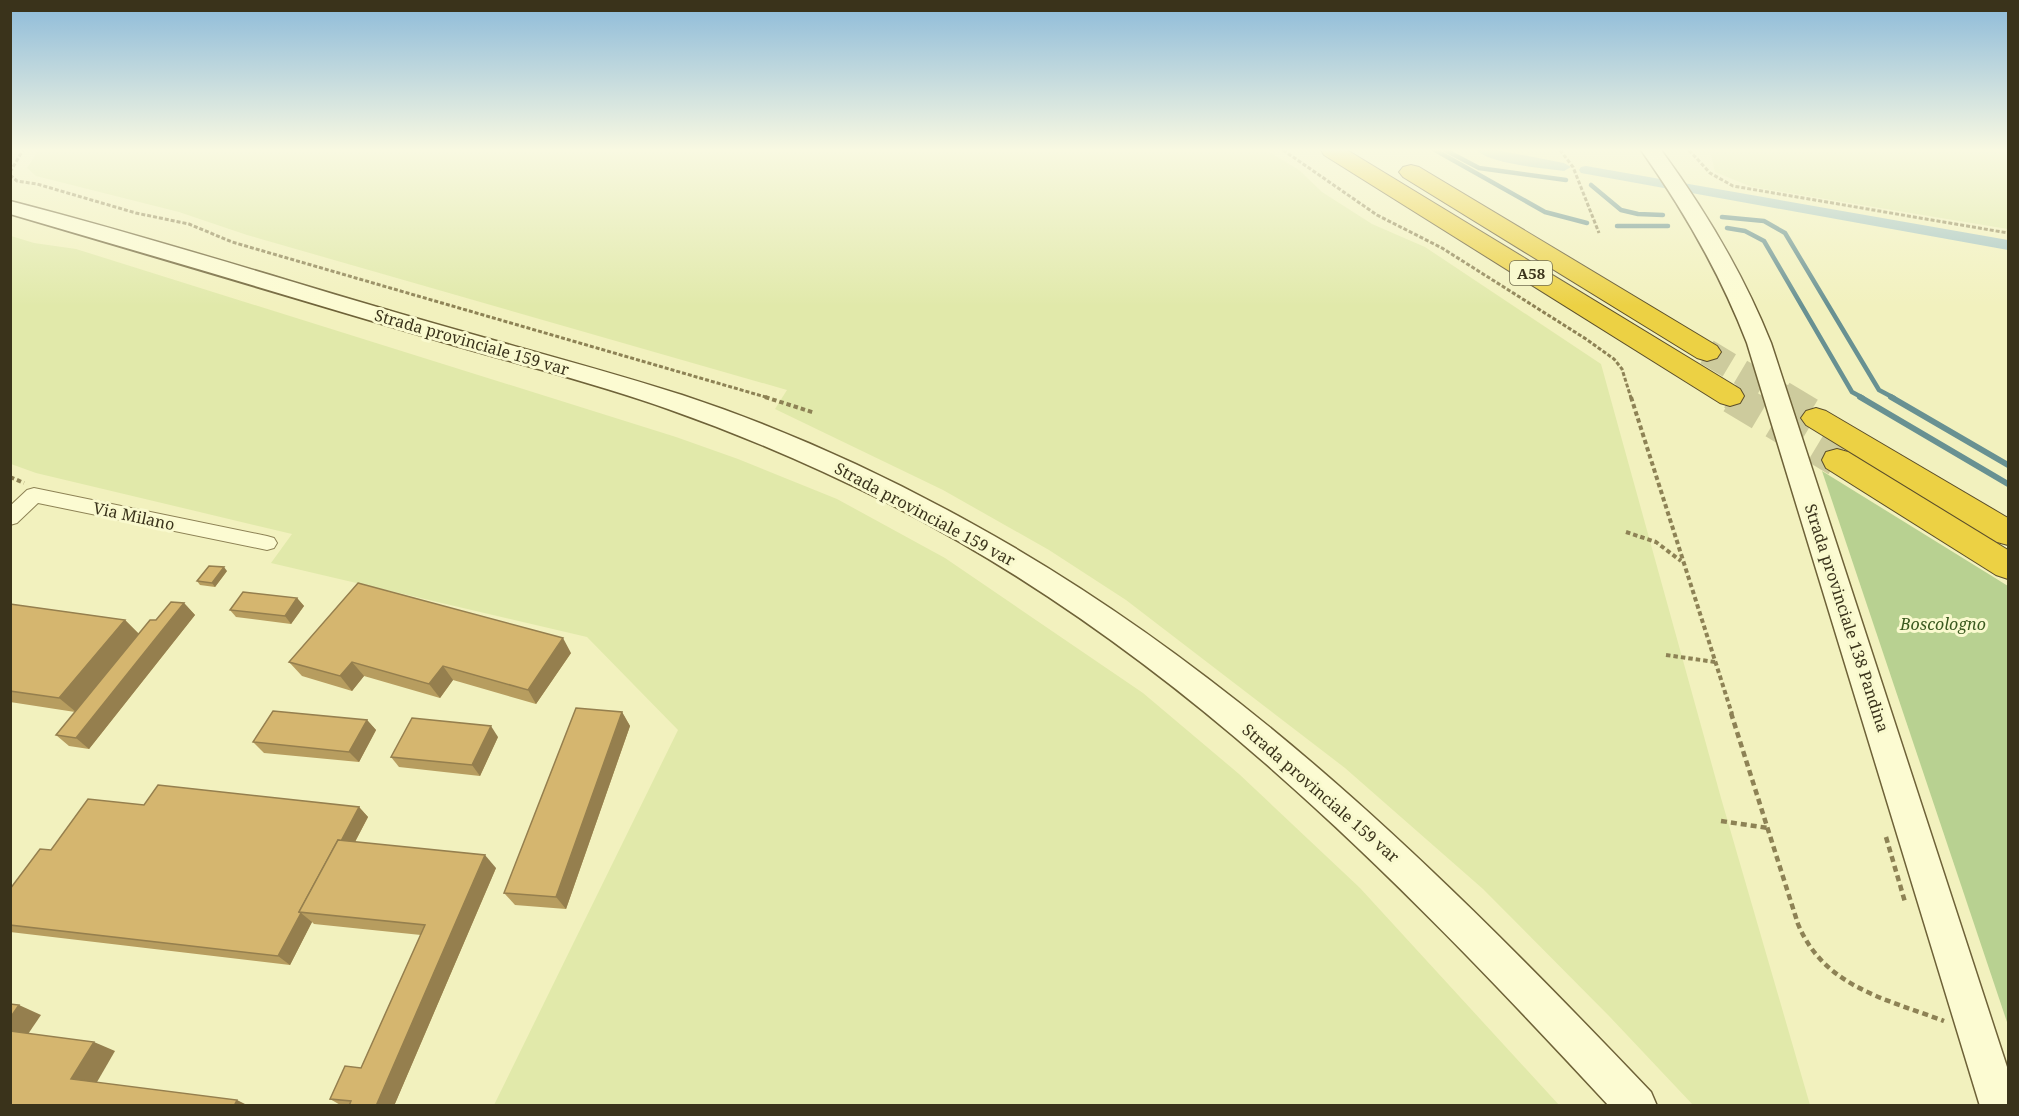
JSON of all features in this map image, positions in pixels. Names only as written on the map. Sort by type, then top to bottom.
[{"type":"highway","name":"A58","points":[[1416,202],[1730,396]]},
{"type":"highway","name":"A58","points":[[1460,202],[1707,352]]},
{"type":"highway","points":[[1816,418],[2008,533]]},
{"type":"highway","points":[[1837,460],[2008,566]]},
{"type":"street","name":"Strada provinciale 138 Pandina","points":[[1687,202],[1730,276],[1762,351],[2000,1106]]},
{"type":"street","name":"Strada provinciale 159 var","points":[[10,207],[672,401],[734,423],[846,470],[966,532],[1047,581],[1124,633],[1272,747],[1368,832],[1475,935],[1637,1106]]},
{"type":"street","name":"Via Milano","points":[[10,518],[34,495],[267,543]]},
{"type":"path","points":[[99,202],[136,213],[189,224],[232,242],[722,383],[815,413]]},
{"type":"path","points":[[1357,202],[1442,248],[1586,339],[1614,359],[1622,369],[1798,924],[1808,946],[1822,963],[1842,978],[1864,990],[1976,1032]]},
{"type":"path","points":[[1585,202],[1590,218],[1599,233]]},
{"type":"path","points":[[1827,202],[2008,233]]},
{"type":"path","points":[[1626,532],[1659,543],[1672,551],[1683,564]]},
{"type":"path","points":[[1666,656],[1715,662]]},
{"type":"path","points":[[1721,821],[1768,828]]},
{"type":"green space","points":[[140,202],[1338,202],[1372,224],[1425,247],[1601,364],[1721,798],[1810,1105],[1693,1105],[1610,1017],[1483,889],[1345,768],[1126,600],[1049,550],[943,490],[775,409],[787,390],[247,235],[179,212]]},
{"type":"green space","points":[[1844,202],[2008,202],[2008,229]]},
{"type":"green space","points":[[11,236],[34,243],[76,249],[676,437],[837,499],[945,558],[1143,693],[1239,774],[1360,888],[1559,1105],[494,1105],[678,730],[587,637],[271,563],[292,534],[36,473],[11,464]]},
{"type":"green space","name":"Boscologno","points":[[1822,471],[2008,586],[2008,1025]]},
{"type":"building","points":[[209,566],[224,567],[212,583],[197,581]]},
{"type":"building","points":[[358,583],[563,638],[528,690],[443,666],[429,684],[352,662],[340,676],[289,662]]},
{"type":"building","points":[[243,592],[297,598],[285,616],[230,610]]},
{"type":"building","points":[[171,602],[184,603],[76,738],[56,735],[150,620],[156,620]]},
{"type":"building","points":[[10,604],[125,620],[59,698],[10,691]]},
{"type":"building","points":[[576,708],[622,712],[556,897],[504,893]]},
{"type":"building","points":[[273,711],[367,720],[349,752],[253,742]]},
{"type":"building","points":[[412,718],[491,726],[472,765],[391,757]]},
{"type":"building","points":[[158,785],[359,807],[341,841],[338,840],[278,956],[10,925],[10,889],[40,849],[51,850],[88,799],[144,805]]},
{"type":"building","points":[[338,840],[485,855],[376,1106],[349,1106],[351,1101],[330,1099],[345,1066],[361,1068],[425,925],[299,912]]},
{"type":"building","points":[[10,1004],[19,1005],[10,1018]]},
{"type":"building","points":[[10,1031],[94,1042],[71,1079],[237,1100],[234,1106],[10,1106]]},
{"type":"waterway","points":[[1527,202],[1545,212],[1587,223]]},
{"type":"waterway","points":[[1611,202],[1621,210],[1638,214],[1663,215]]},
{"type":"waterway","points":[[1767,202],[2008,245]]},
{"type":"waterway","points":[[1722,217],[1764,221],[1785,233],[1879,390],[1894,398]]},
{"type":"waterway","points":[[1617,226],[1668,226]]},
{"type":"waterway","points":[[1727,228],[1745,231],[1764,241],[1852,392],[1863,398]]},
{"type":"waterway","points":[[1860,397],[2008,484]]},
{"type":"waterway","points":[[1891,397],[2008,465]]},
{"type":"tunnel","points":[[1707,352],[1784,398]]},
{"type":"tunnel","points":[[1732,397],[1837,460]]},
{"type":"tunnel","points":[[1781,397],[1816,418]]}]
